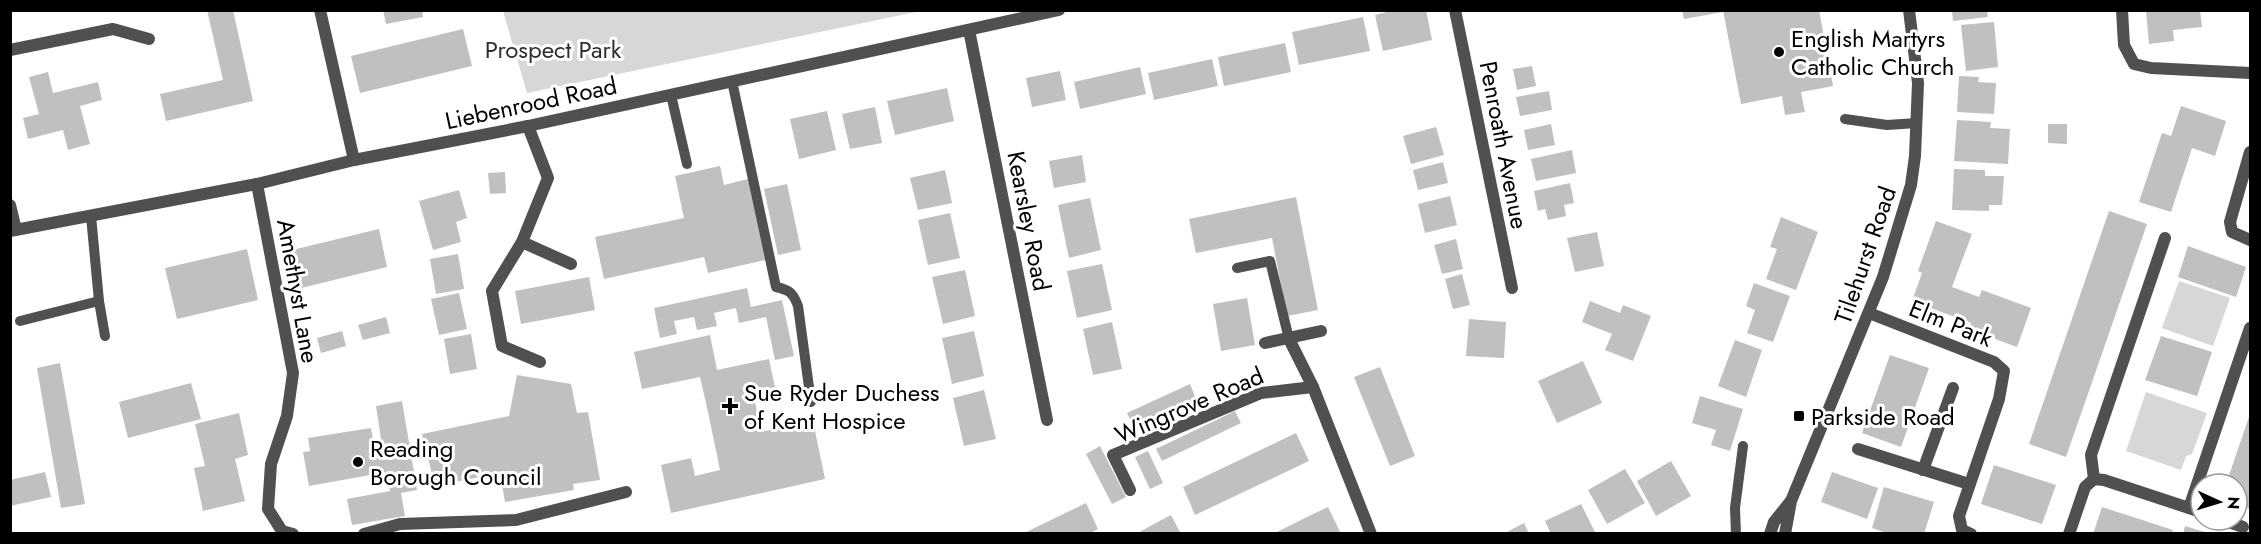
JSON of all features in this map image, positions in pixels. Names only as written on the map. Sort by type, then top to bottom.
[{"type":"street","points":[[320,10],[354,160]]},
{"type":"street","name":"Liebenrood Road","points":[[13,231],[257,184],[354,160],[528,126],[1059,10]]},
{"type":"street","name":"Penroath Avenue","points":[[1455,10],[1512,288]]},
{"type":"street","name":"Tilehurst Road","points":[[1785,534],[1791,501],[1884,277],[1911,185],[1918,83],[1909,10]]},
{"type":"street","points":[[2122,10],[2124,45],[2134,64],[2151,68],[2250,73]]},
{"type":"street","points":[[10,50],[113,29],[149,39]]},
{"type":"street","name":"Kearsley Road","points":[[969,30],[1047,420]]},
{"type":"street","points":[[528,126],[548,178],[522,243],[492,291],[502,346],[540,362]]},
{"type":"street","points":[[2250,153],[2230,222],[2232,232],[2250,240]]},
{"type":"street","name":"Amethyst Lane","points":[[257,184],[293,373],[287,416],[272,464],[268,509],[282,531],[293,534]]},
{"type":"street","points":[[10,205],[13,231]]},
{"type":"street","points":[[2094,479],[2091,455],[2165,238]]},
{"type":"street","points":[[522,243],[571,264]]},
{"type":"street","name":"Elm Park","points":[[1869,313],[1994,362],[2004,371],[1999,399],[1959,516],[1962,530],[1971,534]]},
{"type":"street","points":[[2206,472],[2250,328]]},
{"type":"street","name":"Wingrove Road","points":[[1265,344],[1321,331]]},
{"type":"street","points":[[1289,339],[1313,387],[1371,534]]},
{"type":"street","name":"Wingrove Road","points":[[1130,490],[1113,454],[1261,393],[1313,387]]},
{"type":"street","points":[[1923,470],[1953,388]]},
{"type":"street","points":[[1858,449],[1969,484]]},
{"type":"street","points":[[2069,534],[2085,486],[2094,479],[2104,480],[2189,508]]},
{"type":"street","points":[[364,534],[400,524],[516,520],[626,492]]},
{"type":"street","name":"Tilehurst Road","points":[[1770,534],[1774,522],[1791,501]]},
{"type":"lane","points":[[732,81],[776,287],[789,290],[794,295],[798,306],[811,402]]},
{"type":"lane","points":[[671,95],[687,164]]},
{"type":"lane","points":[[1845,119],[1887,125],[1917,123]]},
{"type":"lane","points":[[91,216],[99,301],[105,336]]},
{"type":"lane","points":[[1236,268],[1270,261],[1289,339]]},
{"type":"lane","points":[[20,321],[99,301]]},
{"type":"lane","points":[[1736,534],[1735,508],[1743,446]]},
{"type":"green space","name":"Prospect Park","points":[[503,10],[921,11],[527,93]]},
{"type":"green space","points":[[2179,281],[2230,298],[2213,346],[2162,328]]},
{"type":"green space","points":[[2146,392],[2207,413],[2192,454],[2186,456],[2181,470],[2126,451]]},
{"type":"building","points":[[207,10],[233,10],[253,101],[166,121],[160,94],[223,80]]},
{"type":"building","points":[[383,10],[422,10],[423,17],[386,24]]},
{"type":"building","points":[[1395,10],[1426,10],[1432,40],[1383,51],[1375,15]]},
{"type":"building","points":[[1682,10],[1722,10],[1723,12],[1684,19]]},
{"type":"building","name":"English Martyrs Catholic Church","points":[[1723,10],[1819,10],[1833,86],[1801,92],[1805,112],[1785,115],[1782,96],[1741,104]]},
{"type":"building","points":[[1952,10],[1987,10],[1988,17],[1953,21]]},
{"type":"building","points":[[2146,10],[2200,10],[2202,27],[2173,30],[2174,41],[2149,44]]},
{"type":"building","points":[[1363,17],[1370,51],[1299,65],[1292,32]]},
{"type":"building","points":[[1994,22],[1998,67],[1966,71],[1961,25]]},
{"type":"building","points":[[463,29],[472,66],[360,93],[351,56]]},
{"type":"building","points":[[1285,43],[1291,72],[1224,86],[1218,57]]},
{"type":"building","points":[[1212,59],[1218,86],[1154,100],[1148,73]]},
{"type":"building","points":[[1532,66],[1536,86],[1517,90],[1513,69]]},
{"type":"building","points":[[1140,67],[1146,94],[1080,109],[1074,82]]},
{"type":"building","points":[[1060,71],[1066,100],[1032,107],[1026,78]]},
{"type":"building","points":[[48,72],[53,93],[98,82],[102,100],[80,106],[90,144],[68,150],[63,130],[28,139],[23,118],[39,114],[29,77]]},
{"type":"building","points":[[1959,76],[1979,77],[1978,82],[1996,83],[1994,114],[1957,112]]},
{"type":"building","points":[[947,88],[954,121],[895,135],[887,101]]},
{"type":"building","points":[[1549,91],[1552,110],[1520,116],[1516,97]]},
{"type":"building","points":[[2181,106],[2226,121],[2215,156],[2192,148],[2171,212],[2139,202],[2162,133],[2171,136]]},
{"type":"building","points":[[875,107],[882,143],[850,149],[842,114]]},
{"type":"building","points":[[827,111],[836,150],[799,159],[790,119]]},
{"type":"building","points":[[1957,120],[1991,122],[1990,128],[2010,129],[2008,164],[1954,161]]},
{"type":"building","points":[[1551,124],[1555,145],[1528,150],[1524,130]]},
{"type":"building","points":[[2048,124],[2067,124],[2067,144],[2048,143]]},
{"type":"building","points":[[1436,127],[1444,155],[1411,164],[1403,136]]},
{"type":"building","points":[[1572,150],[1576,173],[1536,181],[1531,159]]},
{"type":"building","points":[[1082,155],[1086,182],[1054,188],[1049,161]]},
{"type":"building","points":[[1443,162],[1448,183],[1418,190],[1413,170]]},
{"type":"building","points":[[720,166],[724,185],[748,179],[765,260],[708,273],[704,257],[604,279],[595,237],[684,218],[675,176]]},
{"type":"building","points":[[1954,169],[1985,170],[1985,176],[2004,176],[2002,205],[1989,205],[1989,211],[1952,210]]},
{"type":"building","points":[[945,170],[952,203],[918,210],[910,178]]},
{"type":"building","points":[[505,172],[506,193],[490,194],[488,173]]},
{"type":"building","points":[[1570,183],[1574,203],[1564,205],[1566,216],[1548,220],[1545,209],[1538,211],[1534,191]]},
{"type":"building","points":[[787,184],[801,250],[778,255],[764,189]]},
{"type":"building","points":[[459,190],[467,218],[456,222],[461,242],[433,250],[419,201]]},
{"type":"building","points":[[1450,196],[1457,225],[1425,233],[1418,204]]},
{"type":"building","points":[[1296,197],[1318,310],[1287,316],[1272,238],[1196,253],[1189,219]]},
{"type":"building","points":[[1090,198],[1101,250],[1069,258],[1058,205]]},
{"type":"building","points":[[2109,211],[2147,224],[2066,457],[2029,444]]},
{"type":"building","points":[[950,213],[960,258],[928,265],[918,220]]},
{"type":"building","points":[[1781,217],[1818,232],[1796,290],[1766,279],[1777,249],[1770,247]]},
{"type":"building","points":[[1936,221],[1972,234],[1952,287],[1979,297],[1982,290],[2031,308],[2017,347],[1968,329],[1971,323],[1912,301],[1922,273],[1918,271]]},
{"type":"building","points":[[379,229],[387,267],[297,289],[288,251]]},
{"type":"building","points":[[1597,232],[1604,266],[1575,272],[1567,238]]},
{"type":"building","points":[[1456,239],[1463,269],[1442,274],[1434,245]]},
{"type":"building","points":[[2188,246],[2246,267],[2236,297],[2178,277]]},
{"type":"building","points":[[247,249],[258,300],[177,319],[165,268]]},
{"type":"building","points":[[458,254],[464,289],[436,294],[430,259]]},
{"type":"building","points":[[1102,264],[1112,310],[1077,318],[1067,271]]},
{"type":"building","points":[[965,270],[975,316],[943,324],[932,277]]},
{"type":"building","points":[[1462,274],[1470,305],[1453,309],[1445,279]]},
{"type":"building","points":[[589,277],[595,310],[521,324],[515,291]]},
{"type":"building","points":[[1754,283],[1790,296],[1773,342],[1747,333],[1755,310],[1746,306]]},
{"type":"building","points":[[747,288],[751,307],[782,300],[794,356],[775,360],[766,317],[739,323],[736,308],[714,313],[717,326],[697,330],[694,317],[674,321],[677,334],[660,338],[654,308]]},
{"type":"building","points":[[459,293],[467,329],[439,335],[431,299]]},
{"type":"building","points":[[1247,298],[1255,345],[1221,351],[1213,304]]},
{"type":"building","points":[[1590,301],[1620,313],[1623,305],[1651,316],[1633,361],[1605,350],[1612,334],[1582,322]]},
{"type":"building","points":[[386,317],[390,333],[363,340],[358,325]]},
{"type":"building","points":[[1469,319],[1506,322],[1504,358],[1466,356]]},
{"type":"building","points":[[1112,322],[1122,369],[1093,375],[1083,329]]},
{"type":"building","points":[[342,331],[346,346],[321,353],[317,338]]},
{"type":"building","points":[[974,331],[984,376],[952,384],[942,338]]},
{"type":"building","points":[[471,334],[477,369],[450,374],[444,339]]},
{"type":"building","points":[[710,335],[717,370],[769,359],[777,397],[755,402],[761,432],[813,421],[825,479],[671,513],[661,465],[691,458],[695,476],[720,470],[700,377],[642,389],[634,352]]},
{"type":"building","points":[[2161,336],[2212,352],[2197,396],[2145,380]]},
{"type":"building","points":[[1735,340],[1762,350],[1746,397],[1718,386]]},
{"type":"building","points":[[1890,355],[1929,368],[1901,447],[1862,433]]},
{"type":"building","points":[[1583,361],[1602,403],[1557,423],[1538,381]]},
{"type":"building","points":[[60,363],[85,504],[61,508],[37,368]]},
{"type":"building","points":[[1380,367],[1415,456],[1390,466],[1354,377]]},
{"type":"building","points":[[517,375],[571,384],[577,413],[588,412],[600,480],[573,484],[574,490],[505,502],[500,473],[435,486],[422,434],[509,416]]},
{"type":"building","points":[[191,383],[201,419],[128,438],[119,402]]},
{"type":"building","points":[[1190,384],[1196,399],[1134,428],[1127,413]]},
{"type":"building","points":[[984,390],[996,439],[964,446],[953,398]]},
{"type":"building","points":[[1700,396],[1743,409],[1730,451],[1711,445],[1716,430],[1692,423]]},
{"type":"building","name":"Reading Borough Council","points":[[402,401],[417,490],[401,493],[405,516],[352,525],[347,499],[390,491],[387,472],[309,486],[303,452],[310,451],[308,438],[371,428],[373,440],[381,439],[376,406]]},
{"type":"building","points":[[1235,411],[1241,423],[1162,461],[1156,449]]},
{"type":"building","points":[[239,413],[248,455],[235,459],[245,501],[203,511],[194,468],[205,466],[195,424]]},
{"type":"building","points":[[2250,414],[2250,509],[2249,472],[2230,472]]},
{"type":"building","points":[[1296,433],[1309,461],[1195,515],[1183,487]]},
{"type":"building","points":[[1100,446],[1126,497],[1112,504],[1086,454]]},
{"type":"building","points":[[1148,451],[1163,483],[1150,489],[1135,457]]},
{"type":"building","points":[[1671,461],[1691,496],[1656,516],[1637,481]]},
{"type":"building","points":[[1994,465],[2056,485],[2042,524],[1981,504]]},
{"type":"building","points":[[1625,469],[1645,503],[1607,524],[1588,490]]},
{"type":"building","points":[[45,472],[51,497],[10,506],[10,480]]},
{"type":"building","points":[[1832,472],[1878,488],[1867,519],[1821,502]]},
{"type":"building","points":[[1884,487],[1934,502],[1924,534],[1889,534],[1872,528]]},
{"type":"building","points":[[1086,503],[1098,529],[1089,534],[1022,534]]},
{"type":"building","points":[[1581,504],[1596,534],[1551,534],[1545,521]]},
{"type":"building","points":[[1328,507],[1341,534],[1273,534],[1309,516]]},
{"type":"building","points":[[2102,507],[2173,530],[2172,534],[2093,534]]},
{"type":"building","points":[[1171,515],[1181,534],[1136,534],[1152,525]]},
{"type":"building","points":[[1524,523],[1529,534],[1503,534]]},
{"type":"building","points":[[2185,526],[2189,527],[2189,532],[2208,533],[2208,534],[2183,534]]},
{"type":"place","name":"English Martyrs Catholic Church","points":[[1779,52]]},
{"type":"place","name":"Sue Ryder Duchess of Kent Hospice","points":[[730,406]]},
{"type":"place","name":"Parkside Road","points":[[1799,416]]},
{"type":"place","name":"Reading Borough Council","points":[[358,462]]}]
